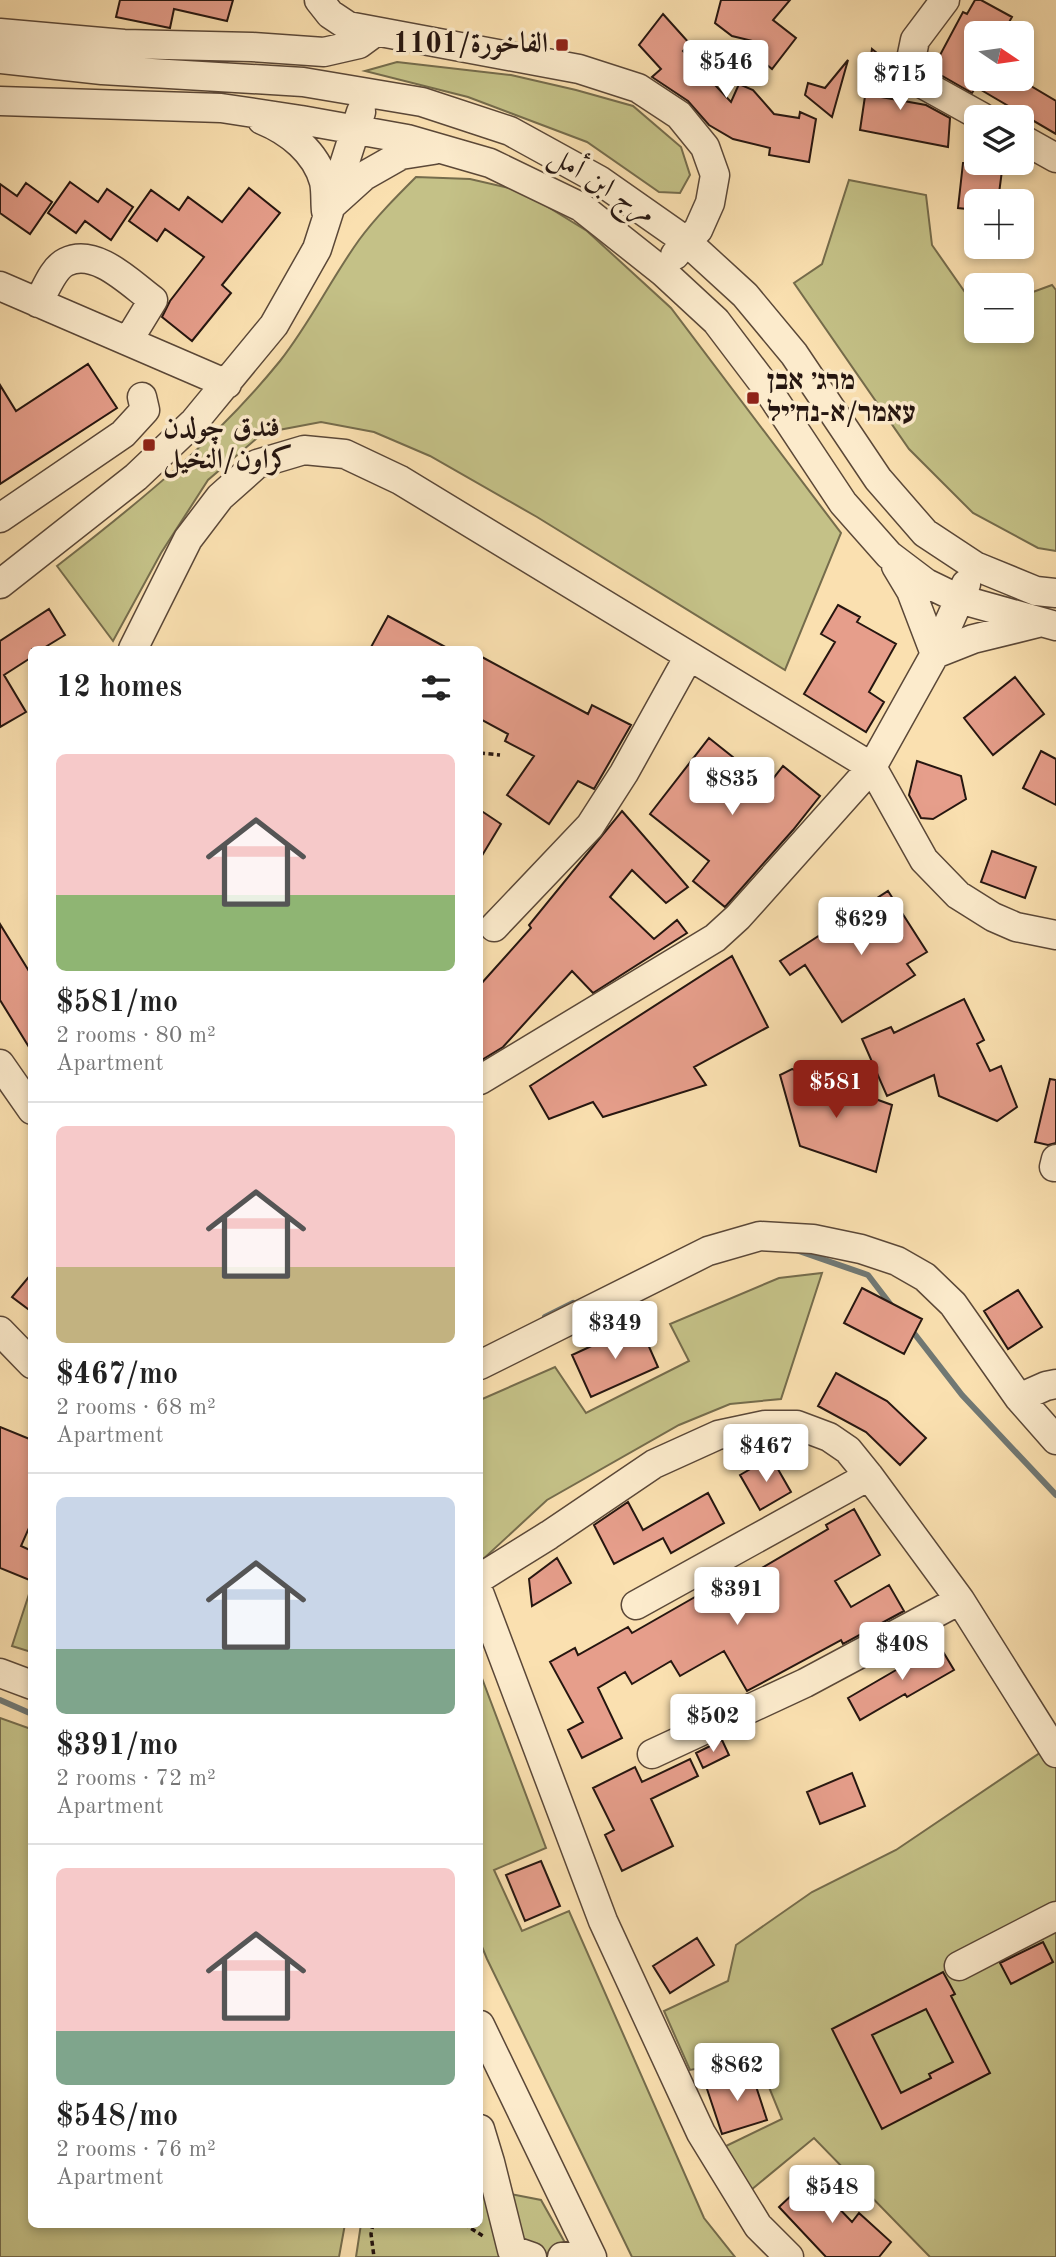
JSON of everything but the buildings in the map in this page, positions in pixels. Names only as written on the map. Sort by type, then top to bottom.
[{"type":"street","points":[[319,0],[330,14],[348,26],[374,33],[579,69],[638,88],[679,115],[705,146],[715,175],[706,212],[698,229],[663,272]]},
{"type":"street","points":[[945,0],[915,40],[911,64],[919,82],[964,107]]},
{"type":"street","points":[[0,33],[124,44],[252,47],[324,52],[359,44],[374,33]]},
{"type":"street","name":"مرج ابن أمل","points":[[0,59],[102,70],[303,82],[422,102],[510,131],[599,180],[686,241],[745,295],[794,354],[878,479],[925,533],[975,566],[1036,590],[1056,593]]},
{"type":"street","points":[[0,584],[136,477],[194,422],[274,325],[317,249],[356,130],[365,93]]},
{"type":"street","name":"مرج ابن أمل","points":[[0,102],[221,108],[407,139],[491,163],[581,206],[663,272],[716,321],[766,387],[843,503],[888,555],[926,583],[959,599],[1047,624]]},
{"type":"street","points":[[243,111],[284,129],[308,152],[323,181],[329,212]]},
{"type":"street","points":[[1034,146],[1056,159]]},
{"type":"street","points":[[329,212],[364,176],[401,155],[441,149]]},
{"type":"street","points":[[38,303],[65,262],[83,259],[102,263],[153,300],[128,341]]},
{"type":"street","points":[[0,286],[227,384]]},
{"type":"street","points":[[0,518],[123,434],[145,410],[142,397]]},
{"type":"street","points":[[134,646],[188,539],[220,497],[257,464],[304,450],[345,454],[400,480],[872,768],[924,860],[958,895],[993,917],[1016,927],[1056,935]]},
{"type":"street","points":[[888,555],[911,590],[935,654]]},
{"type":"street","points":[[483,1078],[715,938],[738,917],[872,768],[935,654],[975,566]]},
{"type":"street","points":[[935,654],[973,639],[1047,624]]},
{"type":"street","points":[[494,927],[590,826],[624,774],[689,656]]},
{"type":"street","points":[[0,1064],[28,1104]]},
{"type":"street","points":[[483,1364],[708,1251],[760,1236],[813,1239],[861,1249],[897,1261],[925,1277],[953,1304],[1019,1398],[1056,1440]]},
{"type":"street","points":[[0,1331],[28,1360]]},
{"type":"street","points":[[1019,1398],[1056,1384]]},
{"type":"street","points":[[483,1576],[550,1535],[654,1464],[718,1435],[765,1425],[797,1425],[839,1443],[869,1476],[960,1601],[1056,1754]]},
{"type":"street","points":[[636,1605],[869,1476]]},
{"type":"street","points":[[652,1754],[805,1683],[960,1601]]},
{"type":"street","points":[[483,1603],[603,1921],[701,2133],[758,2226],[789,2257]]},
{"type":"street","points":[[0,1673],[28,1684]]},
{"type":"street","points":[[960,1966],[1056,1916]]},
{"type":"street","points":[[483,2031],[591,2255],[562,2257]]},
{"type":"street","points":[[483,2139],[512,2250],[532,2257]]},
{"type":"path","points":[[483,752],[500,755]]},
{"type":"path","points":[[372,2228],[374,2257]]},
{"type":"shaded area","points":[[397,62],[511,75],[633,106],[681,147],[690,175],[680,193],[659,192],[587,142],[468,97],[365,71]]},
{"type":"shaded area","points":[[416,177],[470,179],[522,191],[587,231],[671,308],[841,533],[785,670],[537,517],[430,456],[374,432],[321,422],[263,433],[208,480],[161,553],[113,641],[57,566],[174,470],[255,390],[291,346],[359,240]]},
{"type":"shaded area","points":[[849,180],[926,195],[932,245],[964,291],[964,343],[1034,343],[1034,292],[1052,285],[1056,290],[1056,551],[1038,548],[973,513],[909,449],[794,283],[822,264]]},
{"type":"shaded area","points":[[822,1273],[781,1399],[730,1404],[679,1425],[547,1500],[483,1559],[483,1399],[555,1367],[586,1413],[689,1361],[670,1324],[779,1278]]},
{"type":"shaded area","points":[[28,1597],[28,1651],[12,1646]]},
{"type":"shaded area","points":[[483,1681],[546,1848],[494,1870],[522,1931],[569,1911],[704,2218],[735,2257],[632,2257],[483,1949]]},
{"type":"shaded area","points":[[0,1718],[28,1728],[28,2228],[344,2228],[339,2257],[0,2257]]},
{"type":"shaded area","points":[[1056,1742],[1056,2257],[930,2257],[814,2138],[751,2190],[724,2147],[782,2119],[757,2058],[690,2070],[664,2011],[728,1981],[736,1945],[812,1892],[896,1850]]},
{"type":"shaded area","points":[[483,2189],[541,2200],[573,2257],[356,2257],[360,2228],[483,2228]]},
{"type":"waterway","points":[[796,1250],[868,1275],[894,1309]]},
{"type":"waterway","points":[[545,1317],[573,1303]]},
{"type":"waterway","points":[[910,1328],[962,1395],[1056,1495]]},
{"type":"waterway","points":[[0,1700],[28,1712]]},
{"type":"place","name":"الفاخورة/1101","points":[[562,45]]},
{"type":"place","name":"מרג׳ אבן עאמר/א-נח׳יל","points":[[753,398]]},
{"type":"place","name":"فندق چولدن كراون/النخيل","points":[[149,445]]}]
